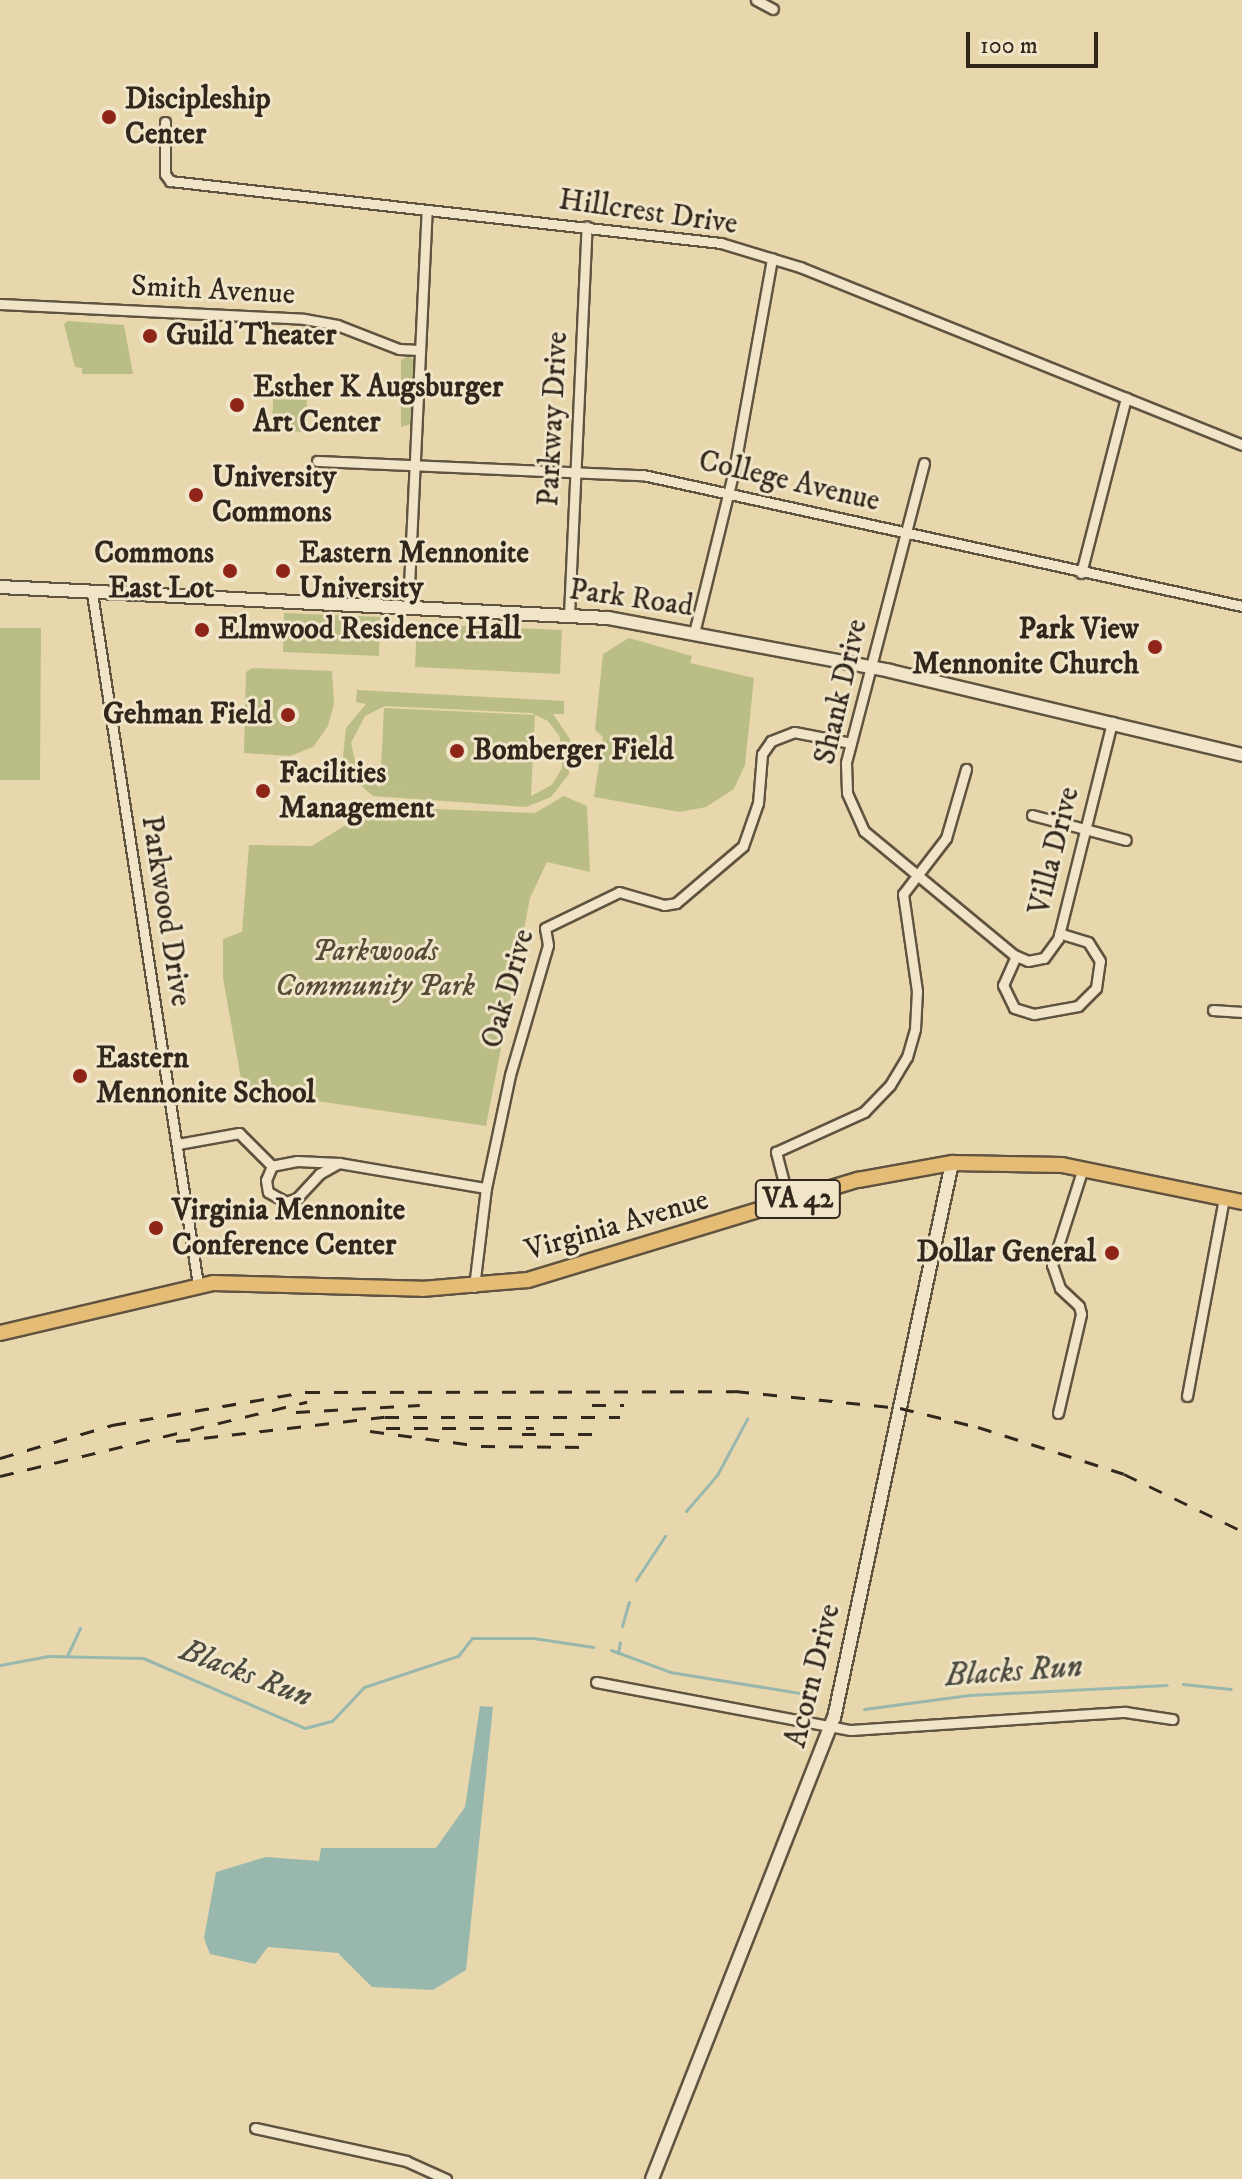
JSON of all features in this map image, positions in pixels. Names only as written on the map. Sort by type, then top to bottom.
[{"type":"main road","name":"Virginia Avenue","points":[[0,1333],[198,1285],[474,1287],[563,1272],[888,1173],[952,1163],[1014,1161],[1083,1168],[1242,1202]]},
{"type":"street","points":[[756,0],[773,9]]},
{"type":"street","name":"Hillcrest Drive","points":[[165,122],[165,174],[170,181],[696,239],[772,258],[1242,445]]},
{"type":"street","points":[[408,607],[427,210]]},
{"type":"street","name":"Parkway Drive","points":[[569,615],[587,226]]},
{"type":"street","points":[[694,633],[728,493],[772,258]]},
{"type":"street","name":"Smith Avenue","points":[[0,304],[304,319],[337,325],[399,349],[419,350]]},
{"type":"street","points":[[1081,573],[1126,398]]},
{"type":"street","name":"College Avenue","points":[[317,461],[638,474],[1242,606]]},
{"type":"street","name":"Shank Drive","points":[[924,463],[851,743],[845,777],[854,813],[871,839],[1016,956]]},
{"type":"street","name":"Park Road","points":[[0,587],[569,615],[694,633],[870,669],[1112,722],[1242,755]]},
{"type":"street","name":"Parkwood Drive","points":[[92,593],[198,1285]]},
{"type":"street","name":"Villa Drive","points":[[1016,956],[1044,958],[1059,933],[1112,722]]},
{"type":"street","name":"Oak Drive","points":[[474,1287],[486,1188],[510,1075],[548,945],[545,928],[619,892],[664,905],[676,903],[743,846],[756,814],[762,754],[771,741],[798,732],[851,743]]},
{"type":"street","points":[[789,1202],[776,1152],[864,1112],[890,1085],[907,1057],[915,1029],[917,982],[903,896],[949,834],[966,769]]},
{"type":"street","points":[[1032,815],[1126,840]]},
{"type":"street","points":[[1016,956],[1003,982],[1014,1008],[1030,1014],[1078,1006],[1096,988],[1100,961],[1088,942],[1059,933]]},
{"type":"street","points":[[1213,1010],[1242,1012]]},
{"type":"street","points":[[178,1144],[239,1133],[272,1166]]},
{"type":"street","points":[[272,1166],[297,1161],[339,1163],[486,1188]]},
{"type":"street","points":[[272,1166],[266,1180],[268,1192],[286,1202],[339,1163]]},
{"type":"street","name":"Acorn Drive","points":[[652,2179],[832,1727],[952,1163]]},
{"type":"street","points":[[1058,1413],[1081,1314],[1079,1306],[1060,1288],[1052,1265],[1083,1168]]},
{"type":"street","points":[[1187,1396],[1224,1199]]},
{"type":"street","points":[[596,1682],[832,1727],[882,1729],[1125,1712],[1172,1719]]},
{"type":"street","points":[[255,2128],[406,2161],[446,2179]]},
{"type":"green space","points":[[68,321],[124,325],[133,374],[82,374],[82,368],[75,367],[64,324]]},
{"type":"green space","points":[[409,356],[414,361],[411,424],[401,427],[401,360]]},
{"type":"green space","points":[[273,399],[307,400],[306,432],[272,431]]},
{"type":"green space","points":[[284,613],[380,617],[379,656],[283,652]]},
{"type":"green space","points":[[417,624],[562,630],[560,674],[415,667]]},
{"type":"green space","points":[[0,628],[41,628],[40,780],[0,780]]},
{"type":"green space","points":[[629,638],[692,656],[690,663],[754,678],[745,765],[734,789],[706,807],[680,812],[594,797],[603,737],[595,730],[603,654]]},
{"type":"green space","name":"Gehman Field","points":[[252,668],[332,671],[334,704],[328,726],[313,747],[290,756],[244,753],[246,672]]},
{"type":"green space","name":"Bomberger Field","points":[[357,690],[564,701],[564,714],[553,714],[570,739],[569,774],[551,797],[526,807],[373,796],[352,778],[343,757],[346,728],[366,704],[356,702]],"holes":[[[385,706],[531,713],[548,721],[560,737],[562,768],[552,785],[531,796],[535,715],[384,708],[380,787],[528,796],[379,787],[357,770],[351,743],[365,716]]]},
{"type":"green space","name":"Parkwoods Community Park","points":[[564,796],[587,806],[590,872],[547,862],[530,898],[486,1126],[243,1090],[223,978],[223,939],[242,932],[249,845],[312,846],[357,818],[363,800],[387,807],[535,813]]},
{"type":"water","points":[[480,1706],[493,1707],[466,1970],[433,1990],[372,1987],[338,1953],[268,1947],[255,1964],[210,1954],[204,1938],[216,1872],[266,1857],[319,1861],[321,1848],[436,1848],[465,1807]]},
{"type":"waterway","points":[[686,1511],[717,1475],[747,1419]]},
{"type":"waterway","points":[[636,1580],[665,1536]]},
{"type":"waterway","points":[[622,1626],[629,1602]]},
{"type":"waterway","points":[[67,1656],[80,1628]]},
{"type":"waterway","name":"Blacks Run","points":[[0,1665],[48,1656],[143,1658],[305,1728],[332,1721],[364,1687],[458,1656],[472,1638],[533,1638],[593,1647]]},
{"type":"waterway","points":[[618,1653],[620,1642]]},
{"type":"waterway","name":"Blacks Run","points":[[611,1650],[670,1672],[818,1696]]},
{"type":"waterway","name":"Blacks Run","points":[[1183,1684],[1231,1689]]},
{"type":"waterway","name":"Blacks Run","points":[[864,1709],[969,1695],[1167,1685]]},
{"type":"railway","points":[[0,1458],[112,1425],[306,1392],[735,1391],[900,1408],[978,1427],[1124,1474],[1242,1531]]},
{"type":"railway","points":[[0,1476],[307,1402]]},
{"type":"railway","points":[[296,1412],[420,1405]]},
{"type":"railway","points":[[592,1405],[624,1405]]},
{"type":"railway","points":[[176,1441],[385,1417],[620,1417]]},
{"type":"railway","points":[[386,1428],[534,1428]]},
{"type":"railway","points":[[370,1431],[481,1446],[591,1447]]},
{"type":"railway","points":[[522,1434],[602,1434]]},
{"type":"place","name":"Discipleship Center","points":[[109,117]]},
{"type":"place","name":"Guild Theater","points":[[150,336]]},
{"type":"place","name":"Esther K Augsburger Art Center","points":[[237,405]]},
{"type":"place","name":"University Commons","points":[[196,495]]},
{"type":"place","name":"Commons East Lot","points":[[230,571]]},
{"type":"place","name":"Eastern Mennonite University","points":[[283,571]]},
{"type":"place","name":"Elmwood Residence Hall","points":[[202,630]]},
{"type":"place","name":"Park View Mennonite Church","points":[[1155,647]]},
{"type":"place","name":"Gehman Field","points":[[288,715]]},
{"type":"place","name":"Bomberger Field","points":[[457,751]]},
{"type":"place","name":"Facilities Management","points":[[263,791]]},
{"type":"place","name":"Eastern Mennonite School","points":[[80,1076]]},
{"type":"place","name":"Virginia Mennonite Conference Center","points":[[156,1228]]},
{"type":"place","name":"Dollar General","points":[[1112,1253]]}]
